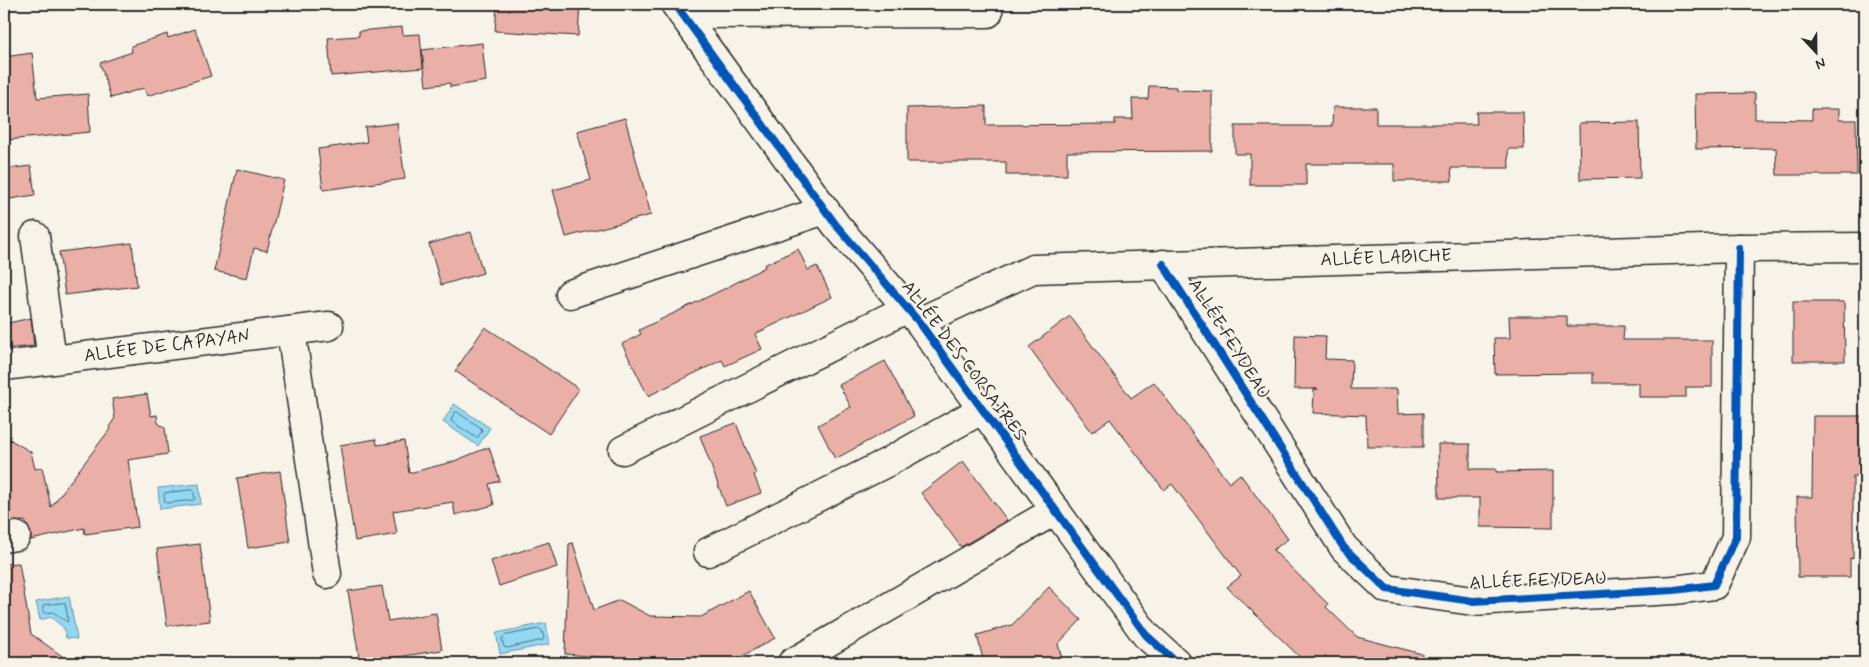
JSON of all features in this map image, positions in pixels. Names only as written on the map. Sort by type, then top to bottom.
[{"type":"street","points":[[678,9],[988,13]]},
{"type":"street","name":"ALLÉE DES CORSAIRES","points":[[678,9],[836,225],[914,315],[1146,635],[1178,663]]},
{"type":"street","points":[[570,294],[825,210]]},
{"type":"street","points":[[34,236],[52,360]]},
{"type":"street","name":"ALLÉE LABICHE","points":[[623,450],[914,315],[1033,269],[1739,248],[1865,248]]},
{"type":"street","name":"ALLÉE FEYDEAU","points":[[1163,264],[1344,548],[1387,589],[1473,601],[1674,590],[1714,585],[1736,537],[1739,248]]},
{"type":"street","name":"ALLÉE DE CAPAYAN","points":[[4,366],[329,326]]},
{"type":"street","points":[[290,331],[327,574]]},
{"type":"street","points":[[708,552],[888,462],[983,409]]},
{"type":"street","points":[[792,663],[1056,510]]},
{"type":"water","points":[[454,404],[490,428],[478,446],[443,422]]},
{"type":"water","points":[[199,484],[201,504],[160,509],[158,488]]},
{"type":"water","points":[[69,596],[77,639],[66,638],[64,628],[51,617],[40,620],[36,602]]},
{"type":"water","points":[[546,623],[550,644],[500,654],[496,633]]},
{"type":"building","points":[[497,4],[580,4],[578,36],[495,31]]},
{"type":"building","points":[[402,27],[403,35],[420,34],[423,68],[331,76],[328,38],[359,36],[359,31]]},
{"type":"building","points":[[195,29],[211,76],[147,96],[144,88],[111,98],[100,63],[132,52],[131,46],[167,34],[168,38]]},
{"type":"building","points":[[482,43],[486,81],[450,87],[450,83],[426,86],[422,50]]},
{"type":"building","points":[[32,53],[37,98],[88,94],[90,132],[6,140],[4,124],[4,57]]},
{"type":"building","points":[[1149,86],[1176,87],[1176,90],[1212,91],[1212,151],[1067,152],[1067,175],[1006,175],[1006,162],[907,162],[907,108],[986,106],[986,125],[1115,124],[1115,119],[1133,119],[1132,99],[1148,99]]},
{"type":"building","points":[[1755,93],[1755,119],[1812,120],[1812,109],[1839,109],[1839,120],[1856,120],[1857,175],[1777,175],[1776,148],[1696,149],[1695,94]]},
{"type":"building","points":[[1333,107],[1376,107],[1376,124],[1477,124],[1476,112],[1523,112],[1524,149],[1508,149],[1509,168],[1451,168],[1452,181],[1394,181],[1394,164],[1306,164],[1306,185],[1250,185],[1250,154],[1235,154],[1235,126],[1332,126]]},
{"type":"building","points":[[625,118],[651,215],[566,237],[553,190],[591,180],[577,131]]},
{"type":"building","points":[[1639,122],[1640,178],[1580,179],[1579,123]]},
{"type":"building","points":[[397,123],[405,179],[323,190],[318,149],[367,142],[365,127]]},
{"type":"building","points":[[31,166],[35,195],[4,200],[4,169]]},
{"type":"building","points":[[237,169],[284,180],[267,251],[254,248],[247,278],[214,271]]},
{"type":"building","points":[[471,232],[483,273],[441,285],[429,244]]},
{"type":"building","points":[[132,243],[137,286],[65,295],[59,252]]},
{"type":"building","points":[[798,249],[808,270],[817,266],[832,297],[755,334],[762,349],[725,366],[722,360],[648,396],[622,344],[641,334],[639,330],[726,288],[765,267],[764,265]]},
{"type":"building","points":[[1793,302],[1844,302],[1845,361],[1793,361]]},
{"type":"building","points":[[1070,316],[1131,398],[1154,382],[1229,483],[1240,474],[1288,539],[1273,550],[1328,604],[1326,607],[1357,637],[1422,654],[1421,663],[1306,663],[1227,587],[1241,576],[1172,484],[1164,490],[1110,419],[1092,432],[1029,347]]},
{"type":"building","points":[[1509,316],[1567,316],[1567,326],[1624,326],[1623,340],[1712,340],[1712,387],[1686,387],[1686,397],[1639,397],[1639,383],[1593,383],[1593,373],[1495,374],[1494,338],[1510,338]]},
{"type":"building","points":[[31,318],[34,346],[4,349],[4,324]]},
{"type":"building","points":[[485,327],[579,389],[549,434],[455,371]]},
{"type":"building","points":[[1295,335],[1326,336],[1325,359],[1352,360],[1351,389],[1397,389],[1398,414],[1423,413],[1423,447],[1367,447],[1366,415],[1313,413],[1314,389],[1294,389]]},
{"type":"building","points":[[885,361],[914,416],[835,459],[818,425],[851,407],[839,385]]},
{"type":"building","points":[[147,394],[151,416],[157,415],[158,423],[165,428],[168,454],[128,460],[138,527],[85,534],[84,528],[31,540],[31,533],[25,521],[4,522],[4,436],[31,452],[35,469],[42,467],[51,507],[110,429],[109,427],[115,418],[112,399]]},
{"type":"building","points":[[1813,416],[1865,416],[1865,476],[1853,476],[1853,559],[1850,558],[1850,577],[1798,577],[1797,497],[1812,497]]},
{"type":"building","points":[[736,423],[756,474],[754,475],[761,493],[726,506],[700,436]]},
{"type":"building","points":[[376,439],[377,445],[404,441],[409,473],[452,462],[489,447],[500,481],[489,484],[494,505],[455,515],[453,502],[393,511],[397,534],[355,541],[340,445]]},
{"type":"building","points":[[1438,444],[1470,444],[1470,469],[1496,469],[1496,472],[1553,471],[1553,528],[1480,527],[1480,498],[1439,498]]},
{"type":"building","points":[[963,461],[1007,520],[961,547],[921,493]]},
{"type":"building","points":[[280,471],[290,542],[248,548],[237,478]]},
{"type":"building","points":[[549,542],[557,567],[499,586],[491,561]]},
{"type":"building","points":[[573,543],[594,610],[620,600],[650,616],[701,617],[749,591],[775,638],[730,663],[668,663],[565,654],[569,544]]},
{"type":"building","points":[[200,544],[210,621],[167,626],[157,549]]},
{"type":"building","points":[[19,563],[31,634],[72,663],[4,663],[4,564]]},
{"type":"building","points":[[382,586],[388,621],[436,613],[442,650],[360,663],[348,591]]},
{"type":"building","points":[[1049,587],[1081,620],[1058,644],[1063,663],[984,663],[977,635],[1012,625]]},
{"type":"cycle path","points":[[675,4],[836,225],[919,322],[1146,635],[1177,663]]},
{"type":"cycle path","points":[[1163,264],[1344,548],[1387,589],[1473,601],[1674,590],[1714,585],[1736,537],[1739,248]]}]
